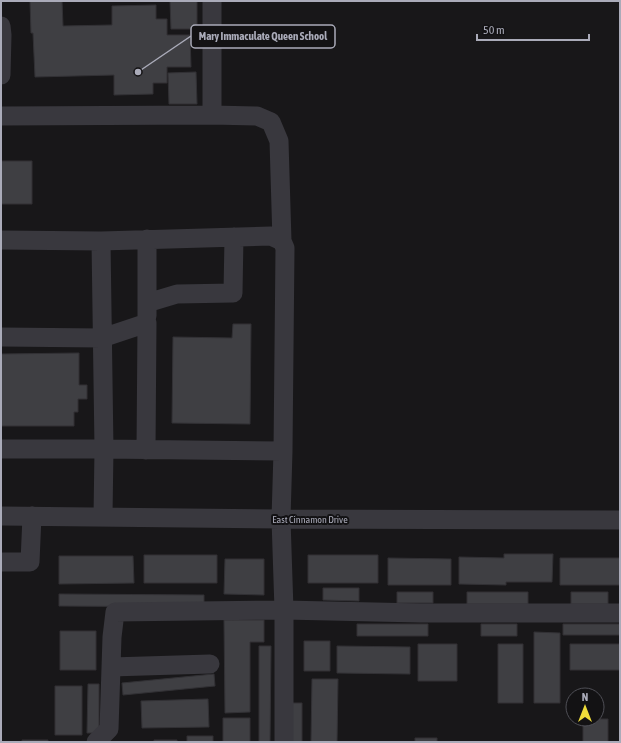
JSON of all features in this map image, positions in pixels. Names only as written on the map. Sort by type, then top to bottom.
[{"type":"street","points":[[212,1],[212,115]]},
{"type":"street","points":[[1,26],[1,75]]},
{"type":"street","points":[[1,116],[212,115],[257,116],[271,122],[279,141],[282,241],[285,248],[281,519],[284,610],[284,742]]},
{"type":"street","points":[[1,240],[101,241],[270,236],[282,241]]},
{"type":"street","points":[[147,303],[177,294],[233,293],[234,237]]},
{"type":"street","points":[[146,450],[147,239]]},
{"type":"street","points":[[101,241],[104,517]]},
{"type":"street","points":[[1,337],[102,338],[147,323]]},
{"type":"street","points":[[1,449],[283,451]]},
{"type":"street","name":"East Cinnamon Drive","points":[[1,516],[620,520]]},
{"type":"street","points":[[1,562],[30,562],[32,516]]},
{"type":"street","points":[[96,742],[109,729],[112,637],[115,612],[284,610],[420,614],[620,613]]},
{"type":"street","points":[[111,667],[210,664]]},
{"type":"building","points":[[30,1],[62,1],[63,26],[112,25],[112,6],[156,5],[156,19],[167,19],[167,35],[190,35],[191,67],[167,67],[167,83],[153,83],[153,94],[114,95],[114,75],[35,77]]},
{"type":"building","points":[[170,1],[197,1],[197,29],[171,29]]},
{"type":"building","points":[[196,72],[197,104],[169,104],[168,73]]},
{"type":"building","points":[[1,161],[32,161],[32,204],[1,204]]},
{"type":"building","points":[[233,324],[251,324],[250,424],[172,423],[173,337],[232,338]]},
{"type":"building","points":[[79,353],[79,385],[87,385],[87,399],[78,399],[78,412],[74,412],[74,426],[1,426],[1,354]]},
{"type":"building","points":[[504,554],[553,554],[552,582],[506,582],[506,585],[459,584],[459,557],[504,558]]},
{"type":"building","points":[[144,555],[217,555],[217,583],[144,583]]},
{"type":"building","points":[[308,555],[378,555],[378,583],[308,583]]},
{"type":"building","points":[[59,556],[133,556],[134,583],[59,584]]},
{"type":"building","points":[[388,558],[451,559],[451,585],[388,585]]},
{"type":"building","points":[[560,558],[620,558],[620,585],[560,585]]},
{"type":"building","points":[[225,559],[264,559],[264,595],[224,594]]},
{"type":"building","points":[[323,588],[359,588],[359,601],[323,600]]},
{"type":"building","points":[[397,592],[433,592],[433,603],[397,603]]},
{"type":"building","points":[[467,592],[528,592],[528,604],[467,604]]},
{"type":"building","points":[[571,592],[608,592],[608,604],[571,604]]},
{"type":"building","points":[[59,594],[204,595],[204,607],[59,606]]},
{"type":"building","points":[[224,620],[264,620],[264,642],[250,642],[250,712],[225,713]]},
{"type":"building","points":[[357,624],[428,624],[428,636],[357,636]]},
{"type":"building","points":[[481,624],[517,624],[517,636],[481,636]]},
{"type":"building","points":[[563,624],[620,624],[620,635],[563,635]]},
{"type":"building","points":[[60,631],[96,631],[96,670],[60,670]]},
{"type":"building","points":[[534,632],[560,633],[560,703],[534,703]]},
{"type":"building","points":[[304,641],[330,641],[330,671],[304,671]]},
{"type":"building","points":[[418,644],[457,644],[457,681],[418,681]]},
{"type":"building","points":[[498,644],[523,644],[523,703],[498,703]]},
{"type":"building","points":[[570,644],[620,644],[620,670],[570,670]]},
{"type":"building","points":[[259,646],[271,646],[270,742],[259,742]]},
{"type":"building","points":[[337,646],[410,647],[410,674],[337,673]]},
{"type":"building","points":[[214,674],[215,686],[123,695],[122,683]]},
{"type":"building","points":[[312,679],[338,679],[337,742],[311,742]]},
{"type":"building","points":[[88,684],[99,684],[99,733],[87,733]]},
{"type":"building","points":[[55,686],[82,686],[82,735],[55,735]]},
{"type":"building","points":[[208,699],[209,727],[142,728],[141,701]]},
{"type":"building","points":[[290,703],[302,703],[302,742],[290,742]]},
{"type":"building","points":[[223,718],[250,718],[250,742],[223,742]]},
{"type":"building","points":[[605,719],[608,719],[608,742],[583,742],[583,727],[605,727]]},
{"type":"building","points":[[187,736],[213,736],[213,742],[187,742]]},
{"type":"building","points":[[415,738],[437,738],[437,742],[415,742]]},
{"type":"building","points":[[22,740],[48,740],[48,742],[22,742]]},
{"type":"building","points":[[154,740],[177,740],[177,742],[154,742]]},
{"type":"place","name":"Mary Immaculate Queen School","points":[[138,72]]}]
